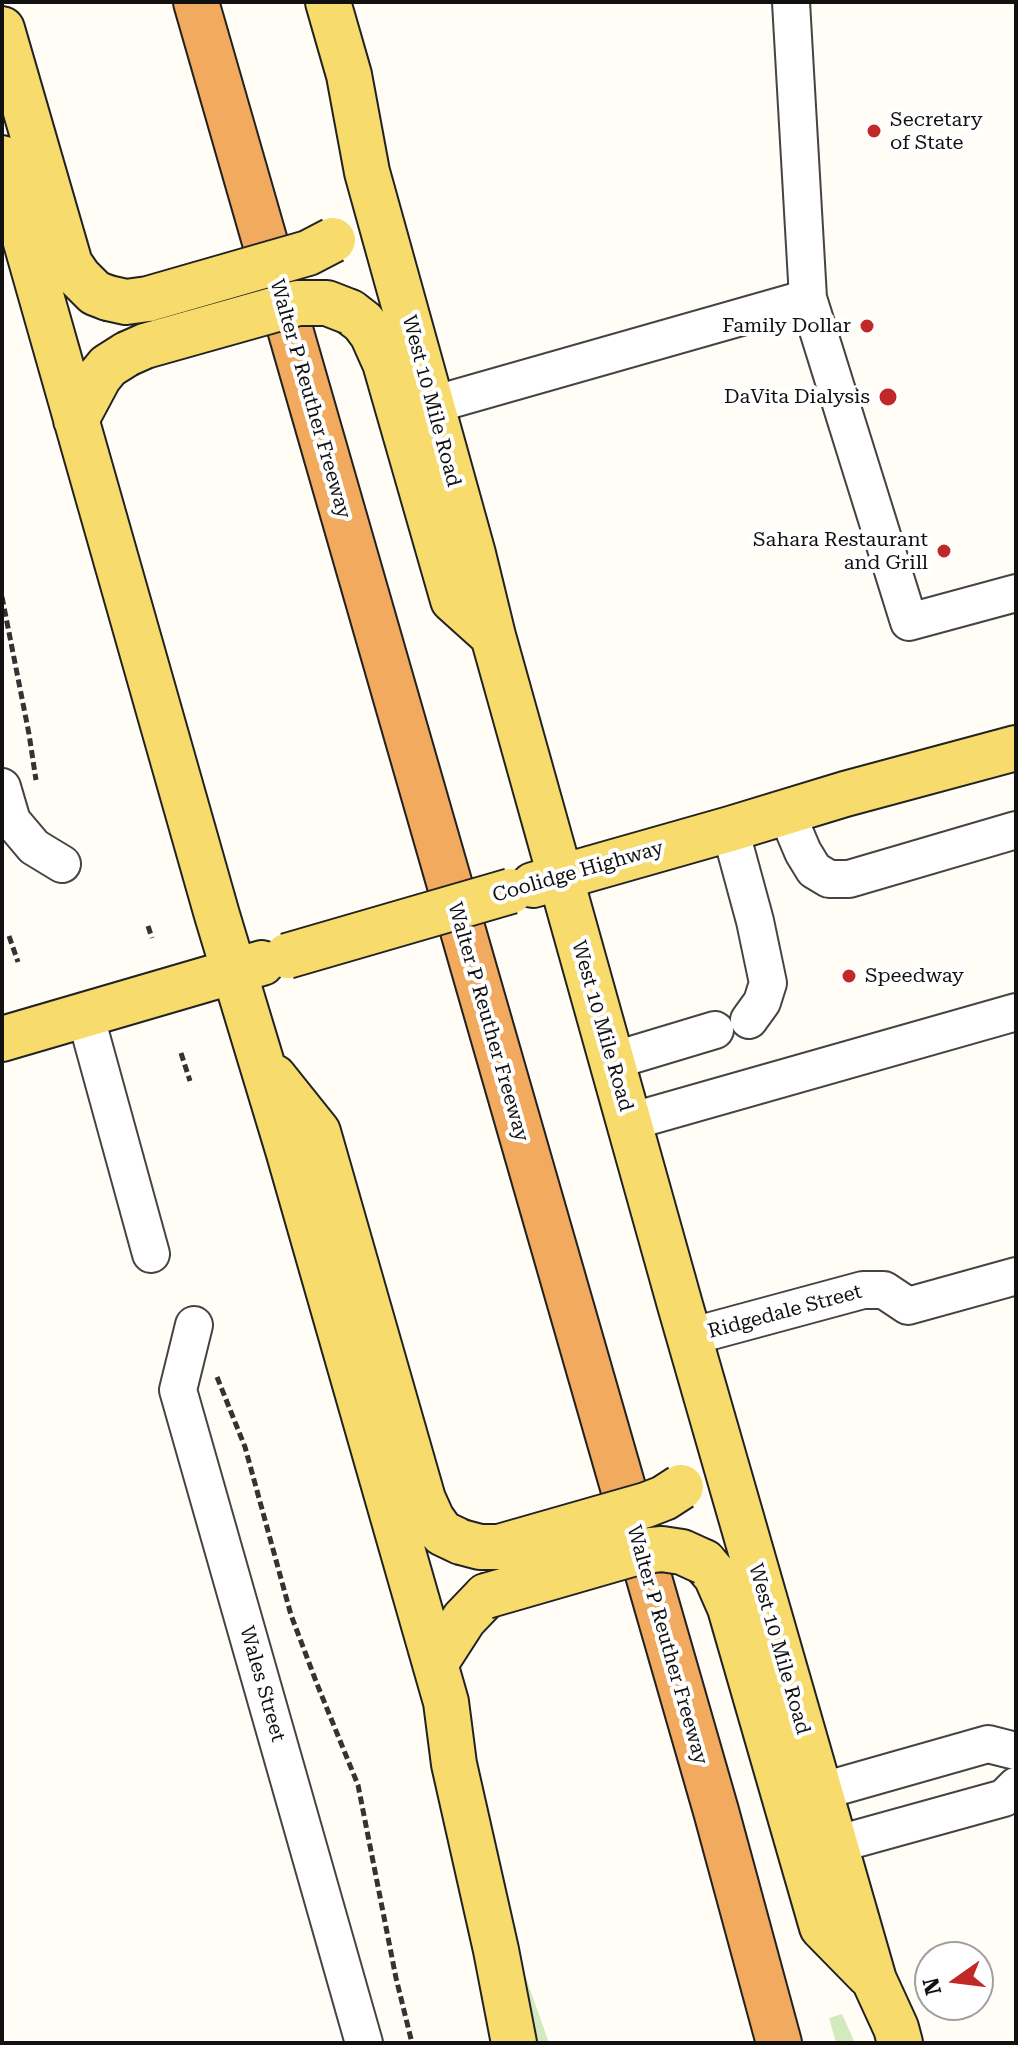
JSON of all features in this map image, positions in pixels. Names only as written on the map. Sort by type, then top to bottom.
[{"type":"highway","name":"Walter P Reuther Freeway","points":[[196,2],[716,1811],[779,2043]]},
{"type":"main road","name":"West 10 Mile Road","points":[[328,2],[349,75],[367,172],[689,1337],[874,1980],[900,2043]]},
{"type":"main road","points":[[2,29],[70,264],[95,293],[126,302],[148,299],[308,253],[333,240],[346,224],[360,201],[367,172]]},
{"type":"main road","points":[[2,158],[446,1702],[454,1764],[514,2043]]},
{"type":"main road","points":[[76,420],[108,366],[145,346],[298,303],[327,303],[350,312],[372,334],[385,363],[453,600],[493,636]]},
{"type":"main road","name":"Coolidge Highway","points":[[2,1039],[845,794],[1016,748]]},
{"type":"main road","points":[[262,1062],[318,1132],[423,1499],[442,1533],[480,1547],[499,1547],[646,1505],[664,1498],[697,1473],[717,1435]]},
{"type":"main road","points":[[435,1664],[464,1619],[486,1596],[642,1551],[662,1549],[682,1552],[704,1562],[716,1576],[730,1608],[822,1927],[874,1980]]},
{"type":"street","points":[[791,2],[808,298],[909,622],[1016,593]]},
{"type":"street","points":[[432,405],[808,298]]},
{"type":"street","points":[[19,787],[12,821],[34,847],[62,864]]},
{"type":"street","points":[[786,812],[814,870],[829,879],[849,879],[1016,830]]},
{"type":"street","points":[[612,1061],[732,1025],[762,1002],[768,983],[730,829]]},
{"type":"street","points":[[629,1122],[1016,1012]]},
{"type":"street","points":[[85,1014],[151,1254]]},
{"type":"street","name":"Ridgedale Street","points":[[689,1337],[863,1290],[884,1290],[908,1306],[1016,1276]]},
{"type":"street","name":"Wales Street","points":[[194,1325],[178,1390],[364,2043]]},
{"type":"street","points":[[819,1792],[988,1744],[1016,1751]]},
{"type":"street","points":[[834,1845],[1004,1798],[1016,1786]]},
{"type":"path","points":[[2,597],[37,776],[19,787]]},
{"type":"path","points":[[148,926],[152,938]]},
{"type":"path","points":[[9,936],[18,962]]},
{"type":"path","points":[[181,1053],[190,1081]]},
{"type":"path","points":[[218,1379],[245,1447],[291,1615],[358,1785],[412,2043]]},
{"type":"green space","points":[[525,1975],[549,2043],[533,2043],[519,1977]]},
{"type":"green space","points":[[842,2014],[855,2043],[836,2043],[829,2018]]},
{"type":"place","name":"Secretary of State","points":[[874,131]]},
{"type":"place","name":"Family Dollar","points":[[867,326]]},
{"type":"place","name":"DaVita Dialysis","points":[[888,397]]},
{"type":"place","name":"Sahara Restaurant and Grill","points":[[944,551]]},
{"type":"place","name":"Speedway","points":[[849,976]]}]
